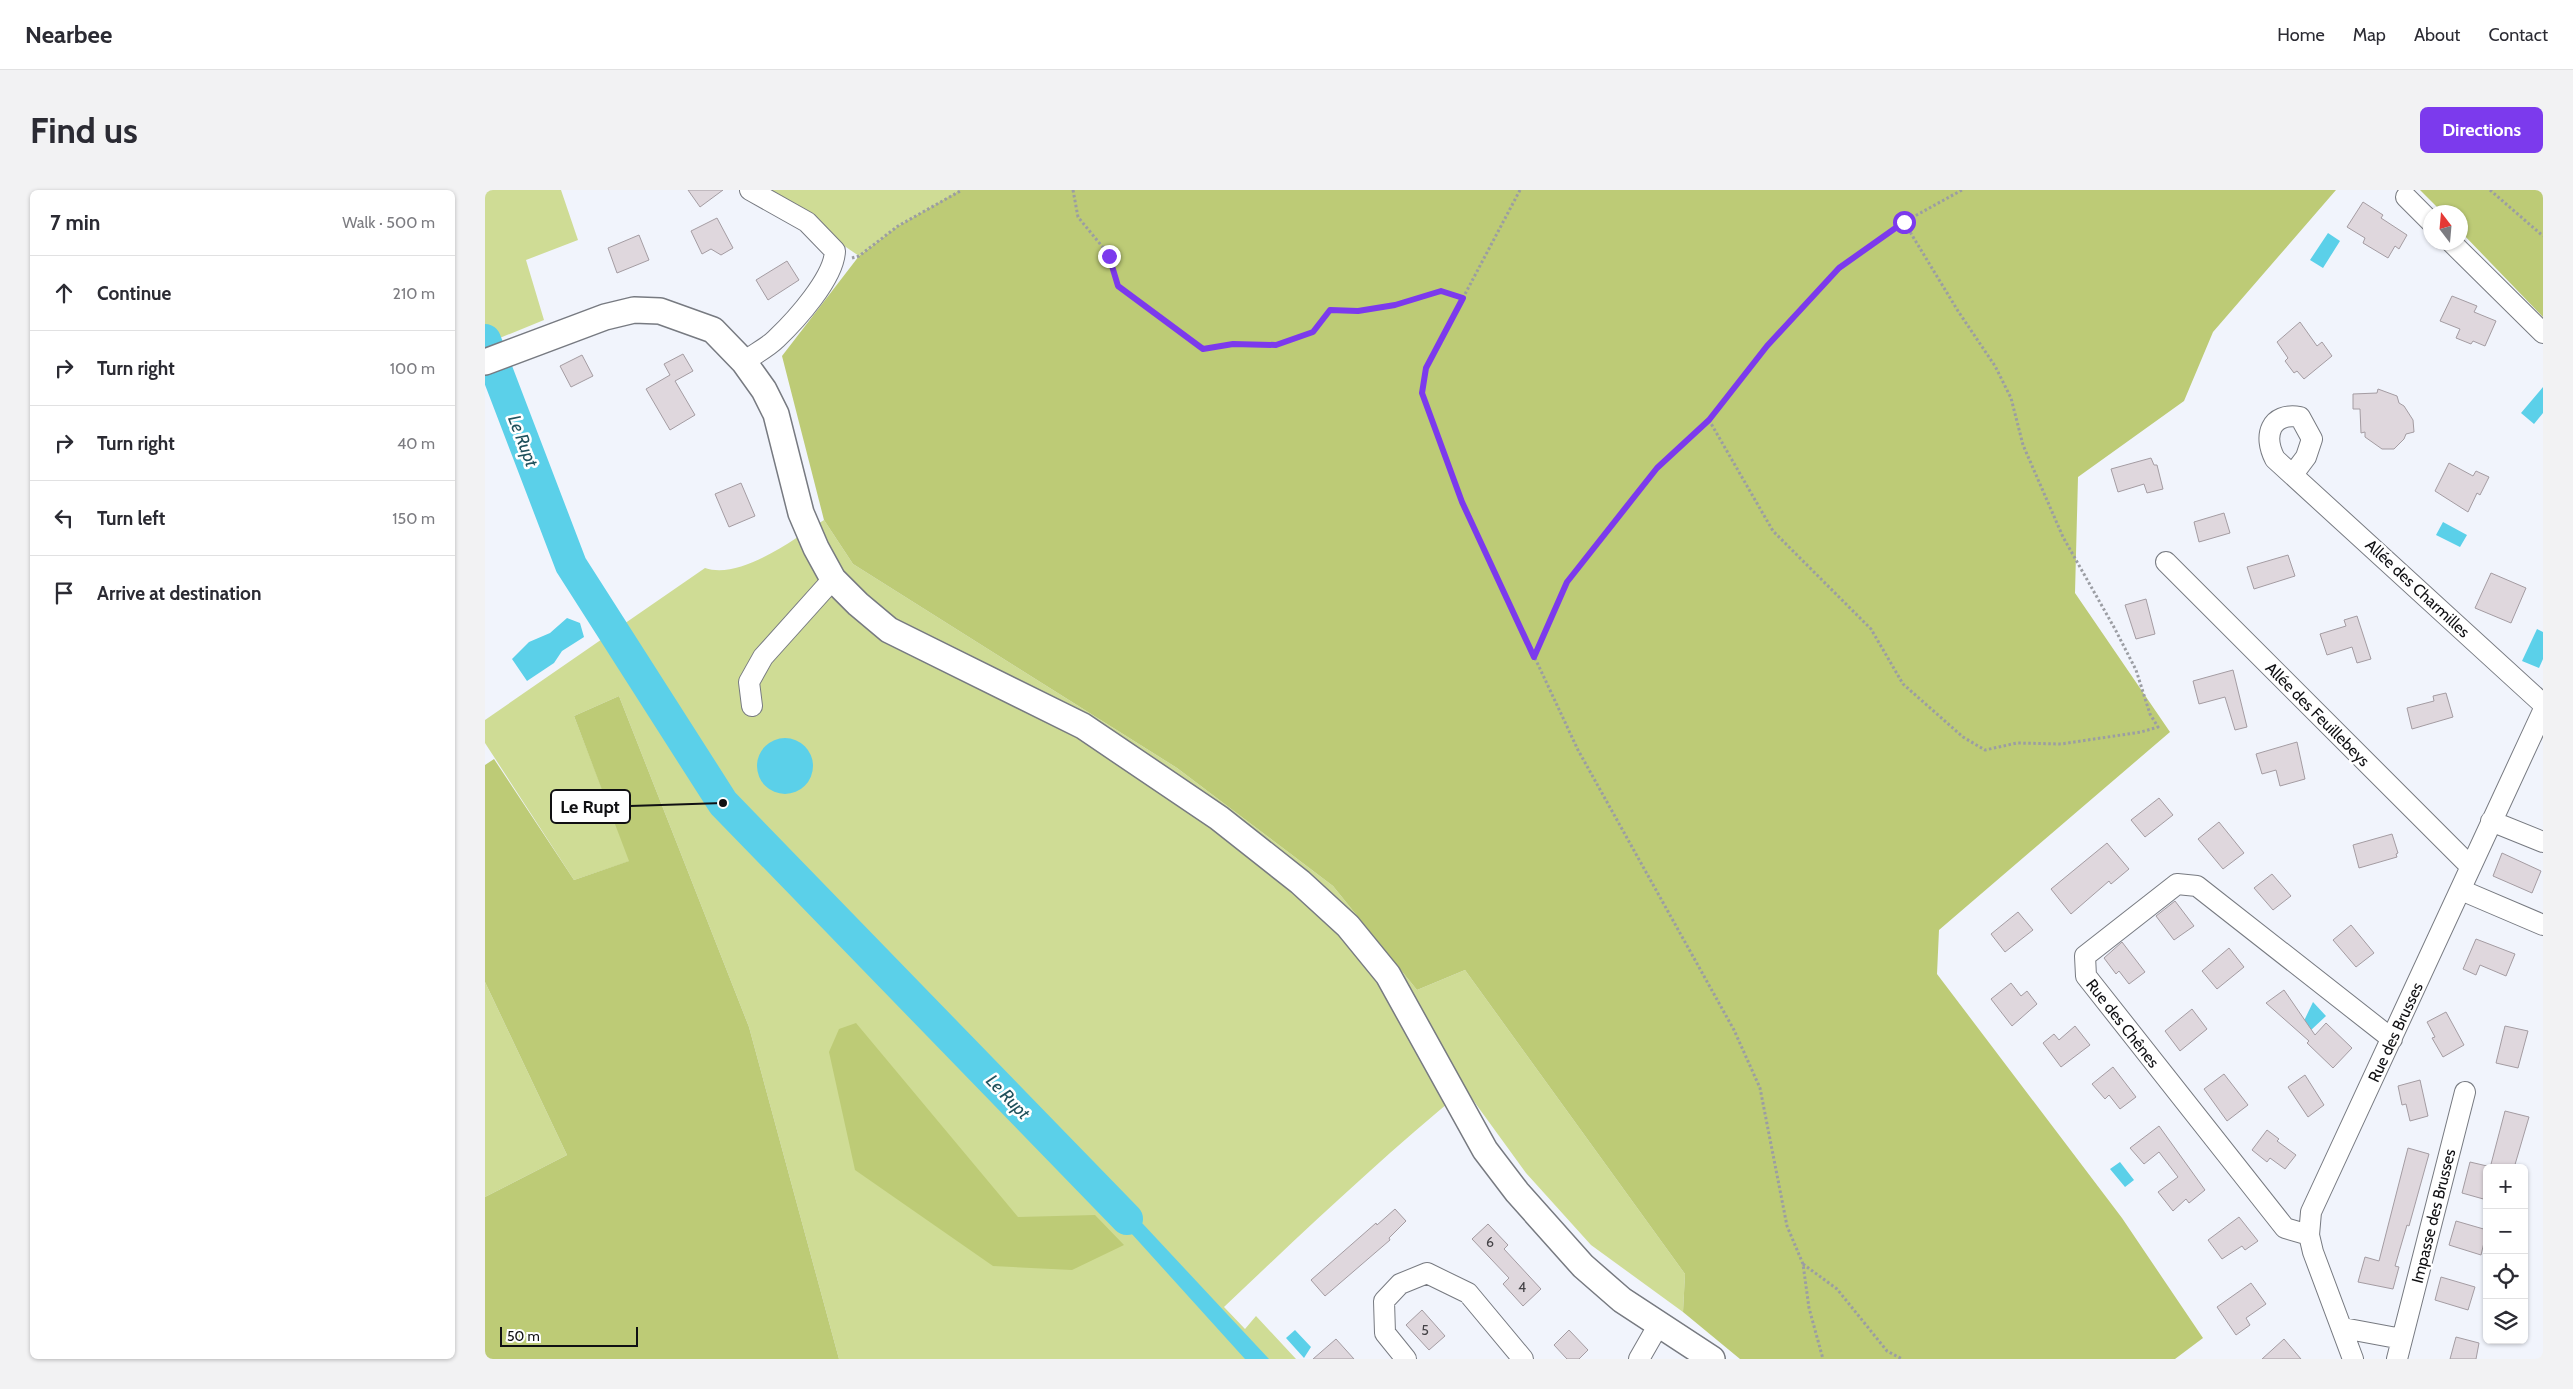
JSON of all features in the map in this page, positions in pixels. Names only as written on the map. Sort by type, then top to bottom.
[{"type":"main road","points":[[496,358],[605,318],[634,310],[661,311],[713,330],[744,362],[764,390],[776,414],[801,513],[815,548],[833,579],[858,604],[889,630],[1083,726],[1219,818],[1300,882],[1347,926],[1388,975],[1485,1150],[1517,1192],[1583,1266],[1622,1300],[1712,1359]]},
{"type":"street","points":[[744,362],[775,340],[823,285],[834,262],[835,251],[807,222],[750,190]]},
{"type":"street","points":[[2406,197],[2423,214]]},
{"type":"street","points":[[2459,250],[2543,333]]},
{"type":"street","name":"Allée des Charmilles","points":[[2293,473],[2543,704]]},
{"type":"street","name":"Allée des Feuillebeys","points":[[2166,562],[2470,866]]},
{"type":"street","points":[[752,706],[749,682],[763,657],[833,579]]},
{"type":"street","name":"Rue des Brusses","points":[[2353,1359],[2313,1252],[2309,1235],[2311,1212],[2543,711]]},
{"type":"street","points":[[2491,821],[2543,842]]},
{"type":"street","name":"Rue des Chênes","points":[[2309,1235],[2285,1228],[2086,976],[2085,956],[2177,884],[2197,886],[2392,1039]]},
{"type":"street","points":[[2461,890],[2543,925]]},
{"type":"street","name":"Impasse des Brusses","points":[[2397,1359],[2465,1092]]},
{"type":"street","points":[[1406,1359],[1385,1333],[1385,1301],[1400,1284],[1427,1273],[1468,1293],[1523,1359]]},
{"type":"street","points":[[1639,1359],[1659,1324]]},
{"type":"street","points":[[2343,1328],[2402,1339]]},
{"type":"path","points":[[834,262],[859,256],[898,226],[962,190]]},
{"type":"path","points":[[1073,190],[1078,216],[1109,256],[1118,286],[1203,349],[1233,344],[1276,345],[1313,332],[1330,310],[1358,311],[1386,307],[1441,291],[1463,298]]},
{"type":"path","points":[[1520,190],[1426,368],[1422,393],[1462,502],[1578,750],[1734,1030],[1760,1088],[1787,1226],[1803,1264],[1809,1308],[1823,1359]]},
{"type":"path","points":[[1534,657],[1567,582],[1657,468],[1709,420],[1767,346],[1839,268],[1904,222],[1962,190]]},
{"type":"path","points":[[2490,190],[2543,236]]},
{"type":"path","points":[[1709,420],[1773,531],[1871,629],[1903,684],[1963,737],[1985,750],[2017,743],[2061,744],[2141,732],[2158,727],[2150,714],[2136,670],[2063,537],[2023,445],[2011,398],[1995,366],[1957,311],[1904,222]]},
{"type":"path","points":[[1803,1264],[1837,1289],[1887,1351],[1902,1359]]},
{"type":"green space","points":[[485,190],[561,190],[578,240],[526,260],[544,320],[485,344]]},
{"type":"green space","points":[[763,190],[960,190],[898,226],[859,256]]},
{"type":"green space","points":[[960,190],[2336,190],[2213,332],[2184,401],[2078,477],[2075,593],[2170,732],[1939,930],[1937,974],[2122,1218],[2203,1338],[2175,1359],[1740,1359],[1683,1312],[1685,1274],[1465,970],[1417,990],[1333,886],[1177,768],[853,564],[824,520],[782,356],[859,256],[898,226]]},
{"type":"green space","points":[[2420,190],[2543,190],[2543,317],[2468,239],[2468,205],[2435,205]]},
{"type":"green space","points":[[824,520],[853,564],[1177,768],[1333,886],[1417,990],[1465,970],[1685,1274],[1683,1312],[1591,1245],[1526,1173],[1465,1089],[1372,1169],[1224,1307],[1245,1329],[1256,1316],[1296,1359],[839,1359],[749,1027],[619,696],[574,716],[630,861],[574,880],[485,743],[485,720],[705,568],[719,570],[751,563],[783,547]]},
{"type":"green space","points":[[619,696],[749,1027],[839,1359],[485,1359],[485,1197],[567,1155],[485,982],[485,765],[494,759],[574,880],[629,861],[574,716]]},
{"type":"green space","points":[[485,982],[567,1155],[485,1197]]},
{"type":"green space","points":[[856,1023],[1018,1217],[1095,1215],[1124,1245],[1072,1270],[993,1266],[855,1170],[829,1052],[839,1029]]},
{"type":"water","points":[[2328,233],[2340,241],[2323,268],[2310,260]]},
{"type":"water","points":[[2543,387],[2543,413],[2534,424],[2521,413]]},
{"type":"water","points":[[2443,522],[2467,535],[2460,547],[2436,535]]},
{"type":"water","points":[[567,618],[580,623],[584,637],[562,651],[554,663],[527,681],[512,659],[529,642],[550,633]]},
{"type":"water","points":[[2537,629],[2543,632],[2543,659],[2539,668],[2522,661]]},
{"type":"water","points":[[785,738],[800,743],[808,751],[813,766],[808,781],[800,789],[785,794],[770,789],[762,781],[757,766],[762,751],[770,743]]},
{"type":"water","points":[[2313,1002],[2326,1016],[2310,1031],[2303,1023]]},
{"type":"water","points":[[2120,1162],[2134,1180],[2125,1187],[2110,1169]]},
{"type":"water","points":[[1097,1187],[1143,1224],[1269,1359],[1245,1359],[1131,1233]]},
{"type":"water","points":[[1295,1330],[1311,1347],[1304,1358],[1286,1338]]},
{"type":"building","points":[[688,190],[723,190],[700,207]]},
{"type":"building","points":[[2363,202],[2383,215],[2381,218],[2407,235],[2399,249],[2395,246],[2388,258],[2363,243],[2365,238],[2347,227]]},
{"type":"building","points":[[717,218],[733,248],[721,255],[711,249],[702,254],[691,231]]},
{"type":"building","points":[[639,235],[649,260],[617,273],[608,248]]},
{"type":"building","points":[[787,261],[799,280],[768,300],[756,280]]},
{"type":"building","points":[[2452,296],[2477,306],[2474,312],[2496,321],[2485,346],[2473,341],[2471,344],[2456,338],[2460,329],[2440,321]]},
{"type":"building","points":[[2300,322],[2317,346],[2322,342],[2332,356],[2304,379],[2297,371],[2294,373],[2285,361],[2288,358],[2277,342]]},
{"type":"building","points":[[683,354],[693,371],[675,381],[695,415],[670,430],[646,389],[670,375],[664,364]]},
{"type":"building","points":[[582,355],[593,376],[571,387],[560,366]]},
{"type":"building","points":[[2378,389],[2397,396],[2399,403],[2404,406],[2413,420],[2414,432],[2406,434],[2404,439],[2394,449],[2382,449],[2365,437],[2365,432],[2361,433],[2360,409],[2353,409],[2353,394],[2377,393]]},
{"type":"building","points":[[2151,458],[2154,465],[2157,465],[2163,489],[2147,493],[2144,484],[2118,492],[2111,469]]},
{"type":"building","points":[[2449,463],[2473,476],[2476,471],[2489,477],[2480,495],[2477,493],[2468,512],[2435,491]]},
{"type":"building","points":[[741,483],[755,516],[729,527],[715,494]]},
{"type":"building","points":[[2224,513],[2230,533],[2199,542],[2194,522]]},
{"type":"building","points":[[2288,555],[2295,576],[2254,589],[2247,567]]},
{"type":"building","points":[[2491,573],[2526,588],[2511,623],[2475,608]]},
{"type":"building","points":[[2146,599],[2155,634],[2136,639],[2125,605]]},
{"type":"building","points":[[2357,616],[2371,659],[2357,663],[2352,647],[2327,655],[2320,634],[2346,626],[2344,620]]},
{"type":"building","points":[[2233,670],[2247,727],[2235,730],[2225,697],[2199,704],[2193,681]]},
{"type":"building","points":[[2446,693],[2453,717],[2412,729],[2407,708],[2434,701],[2433,696]]},
{"type":"building","points":[[2297,742],[2305,779],[2280,786],[2276,770],[2262,774],[2256,754]]},
{"type":"building","points":[[2159,798],[2173,815],[2145,837],[2131,820]]},
{"type":"building","points":[[2219,822],[2244,853],[2223,869],[2198,839]]},
{"type":"building","points":[[2392,834],[2398,853],[2396,854],[2397,857],[2359,868],[2353,845]]},
{"type":"building","points":[[2107,843],[2129,869],[2111,884],[2109,881],[2071,914],[2051,889]]},
{"type":"building","points":[[2502,853],[2541,871],[2532,893],[2493,876]]},
{"type":"building","points":[[2272,874],[2291,896],[2273,910],[2254,888]]},
{"type":"building","points":[[2175,901],[2194,926],[2174,940],[2156,916]]},
{"type":"building","points":[[2018,912],[2033,930],[2005,952],[1991,934]]},
{"type":"building","points":[[2351,925],[2374,953],[2356,967],[2333,940]]},
{"type":"building","points":[[2476,939],[2515,954],[2506,976],[2480,965],[2476,975],[2463,969]]},
{"type":"building","points":[[2122,942],[2145,972],[2129,984],[2119,971],[2116,974],[2104,958]]},
{"type":"building","points":[[2229,948],[2244,967],[2217,989],[2202,971]]},
{"type":"building","points":[[2011,983],[2021,996],[2027,991],[2037,1004],[2012,1026],[1991,999]]},
{"type":"building","points":[[2284,990],[2315,1035],[2326,1023],[2352,1048],[2333,1068],[2307,1043],[2309,1041],[2266,1003]]},
{"type":"building","points":[[2192,1009],[2207,1029],[2180,1051],[2165,1031]]},
{"type":"building","points":[[2446,1012],[2464,1045],[2443,1057],[2432,1038],[2435,1037],[2427,1022]]},
{"type":"building","points":[[2075,1026],[2090,1045],[2061,1067],[2043,1043],[2054,1034],[2059,1040]]},
{"type":"building","points":[[2505,1026],[2528,1031],[2518,1068],[2496,1063]]},
{"type":"building","points":[[2113,1067],[2136,1097],[2120,1109],[2109,1095],[2105,1099],[2092,1084]]},
{"type":"building","points":[[2224,1074],[2248,1105],[2227,1121],[2204,1089]]},
{"type":"building","points":[[2305,1075],[2324,1105],[2308,1117],[2288,1087]]},
{"type":"building","points":[[2420,1080],[2428,1116],[2410,1121],[2406,1104],[2402,1105],[2398,1086]]},
{"type":"building","points":[[2505,1111],[2529,1117],[2515,1164],[2491,1164]]},
{"type":"building","points":[[2159,1126],[2205,1190],[2189,1203],[2186,1199],[2173,1211],[2158,1192],[2178,1177],[2159,1152],[2144,1164],[2130,1148]]},
{"type":"building","points":[[2267,1130],[2279,1139],[2277,1141],[2296,1155],[2285,1169],[2270,1158],[2267,1162],[2252,1150]]},
{"type":"building","points":[[2408,1148],[2429,1154],[2409,1226],[2407,1225],[2395,1266],[2399,1267],[2393,1289],[2358,1282],[2365,1257],[2379,1261]]},
{"type":"building","points":[[2470,1162],[2483,1165],[2483,1199],[2462,1193]]},
{"type":"building","points":[[1395,1209],[1406,1221],[1389,1238],[1390,1240],[1325,1296],[1311,1280],[1376,1223],[1377,1225]]},
{"type":"building","points":[[2239,1217],[2258,1241],[2245,1250],[2242,1246],[2222,1259],[2208,1240]]},
{"type":"building","points":[[2456,1221],[2483,1229],[2481,1255],[2449,1245]]},
{"type":"building","points":[[1488,1224],[1508,1245],[1504,1249],[1541,1289],[1523,1306],[1503,1284],[1509,1278],[1472,1239]]},
{"type":"building","points":[[2441,1277],[2475,1287],[2468,1310],[2435,1300]]},
{"type":"building","points":[[2251,1283],[2266,1304],[2246,1318],[2250,1325],[2236,1335],[2217,1307]]},
{"type":"building","points":[[1422,1310],[1445,1336],[1429,1350],[1406,1325]]},
{"type":"building","points":[[1569,1330],[1588,1350],[1579,1359],[1567,1359],[1554,1345]]},
{"type":"building","points":[[2456,1337],[2479,1343],[2476,1359],[2450,1359]]},
{"type":"building","points":[[1336,1339],[1354,1359],[1313,1359]]},
{"type":"building","points":[[2284,1339],[2301,1359],[2262,1359]]},
{"type":"waterway","name":"Le Rupt","points":[[485,340],[571,565],[723,803],[1127,1219]]},
{"type":"place","name":"Le Rupt","points":[[723,803]]},
{"type":"route","points":[[1109,256],[1118,286],[1137,302],[1203,349],[1233,344],[1276,345],[1313,332],[1330,310],[1358,311],[1395,305],[1441,291],[1463,298],[1426,368],[1422,393],[1462,502],[1534,657],[1567,582],[1657,468],[1709,420],[1767,346],[1839,268],[1904,222]]}]
